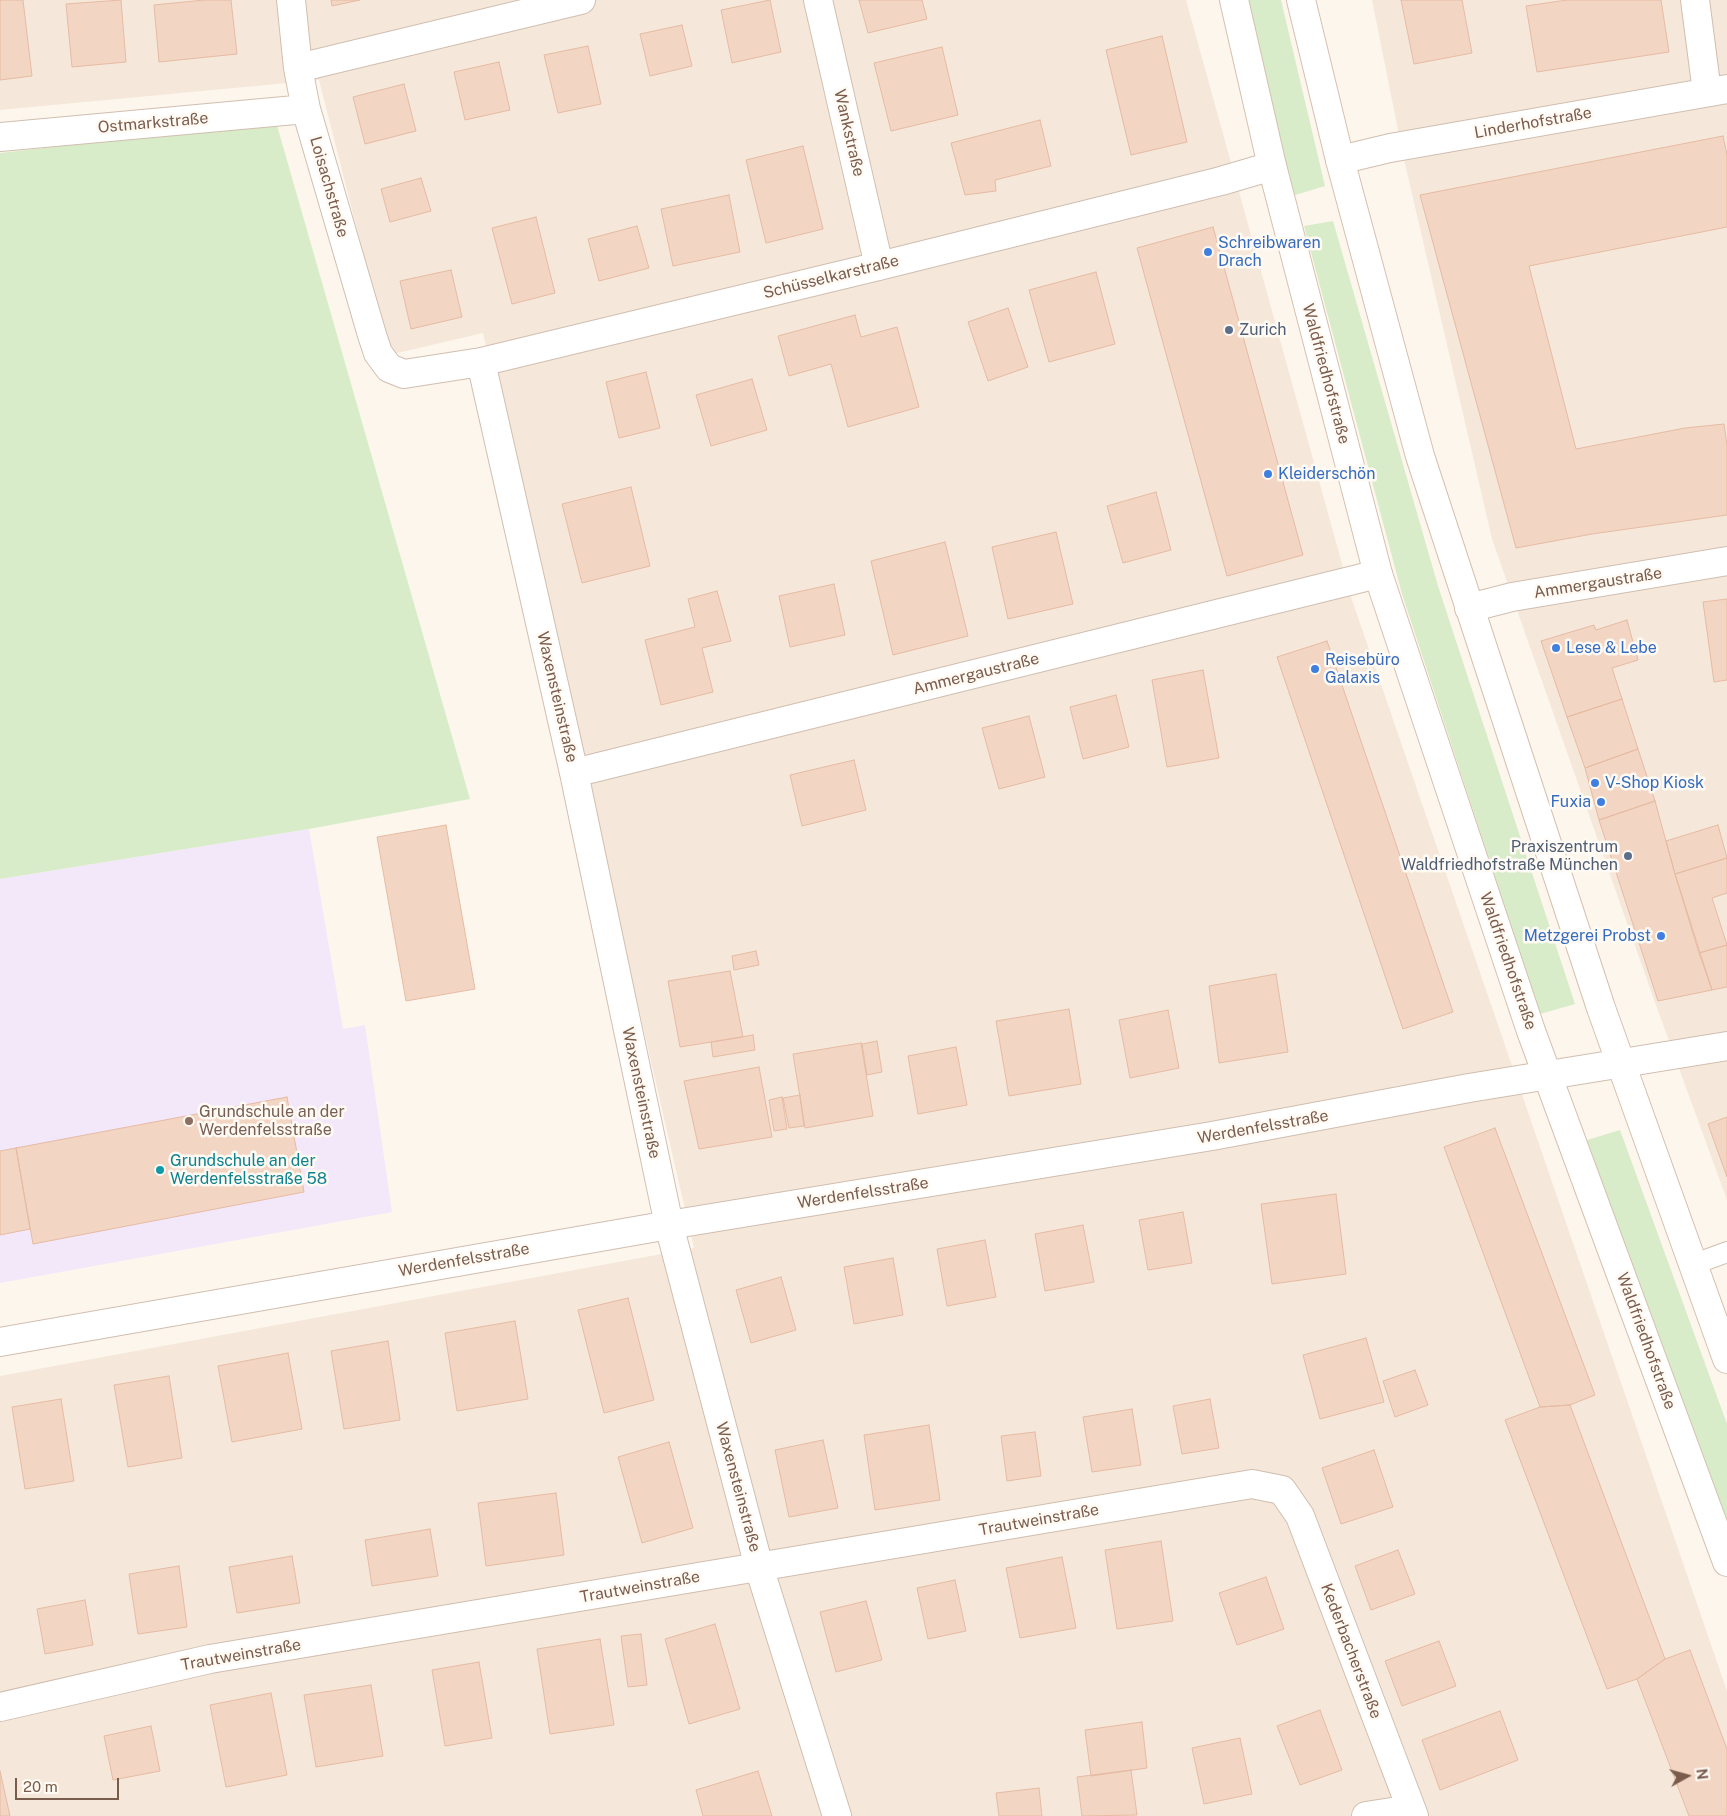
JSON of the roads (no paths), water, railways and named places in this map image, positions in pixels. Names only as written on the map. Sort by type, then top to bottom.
[{"type":"street","name":"Loisachstraße","points":[[291,0],[298,68],[306,110],[378,353],[388,368]]},
{"type":"street","points":[[298,68],[581,0]]},
{"type":"street","name":"Wankstraße","points":[[818,0],[880,266]]},
{"type":"street","name":"Waldfriedhofstraße","points":[[1234,0],[1272,166],[1378,574],[1547,1075],[1727,1562]]},
{"type":"street","points":[[1302,0],[1340,160],[1420,456],[1601,1008],[1727,1359]]},
{"type":"street","points":[[1695,0],[1717,90]]},
{"type":"street","name":"Linderhofstraße","points":[[1340,160],[1390,148],[1717,90]]},
{"type":"street","name":"Ostmarkstraße","points":[[0,137],[306,110]]},
{"type":"street","name":"Schüsselkarstraße","points":[[388,368],[404,374],[481,362],[880,266],[1222,181],[1272,166]]},
{"type":"street","name":"Waxensteinstraße","points":[[481,362],[574,773],[669,1225],[759,1567],[837,1816]]},
{"type":"street","name":"Ammergaustraße","points":[[1470,608],[1512,597],[1727,561]]},
{"type":"street","name":"Ammergaustraße","points":[[574,773],[1378,574]]},
{"type":"street","name":"Werdenfelsstraße","points":[[0,1342],[669,1225],[1212,1136],[1469,1088],[1727,1046]]},
{"type":"street","name":"Trautweinstraße","points":[[0,1707],[210,1659],[1252,1484],[1282,1490]]},
{"type":"street","name":"Kederbacherstraße","points":[[1282,1490],[1300,1516],[1412,1812]]},
{"type":"street","points":[[1366,1816],[1412,1812]]},
{"type":"lane","points":[[1692,1265],[1727,1252]]},
{"type":"place","name":"Schreibwaren Drach","points":[[1208,252]]},
{"type":"place","name":"Zurich","points":[[1229,330]]},
{"type":"place","name":"Kleiderschön","points":[[1268,474]]},
{"type":"place","name":"Lese & Lebe","points":[[1556,648]]},
{"type":"place","name":"Reisebüro Galaxis","points":[[1315,669]]},
{"type":"place","name":"V-Shop Kiosk","points":[[1595,783]]},
{"type":"place","name":"Fuxia","points":[[1601,802]]},
{"type":"place","name":"Praxiszentrum Waldfriedhofstraße München","points":[[1628,856]]},
{"type":"place","name":"Metzgerei Probst","points":[[1661,936]]},
{"type":"place","name":"Grundschule an der Werdenfelsstraße","points":[[189,1121]]},
{"type":"place","name":"Grundschule an der Werdenfelsstraße 58","points":[[160,1170]]}]
